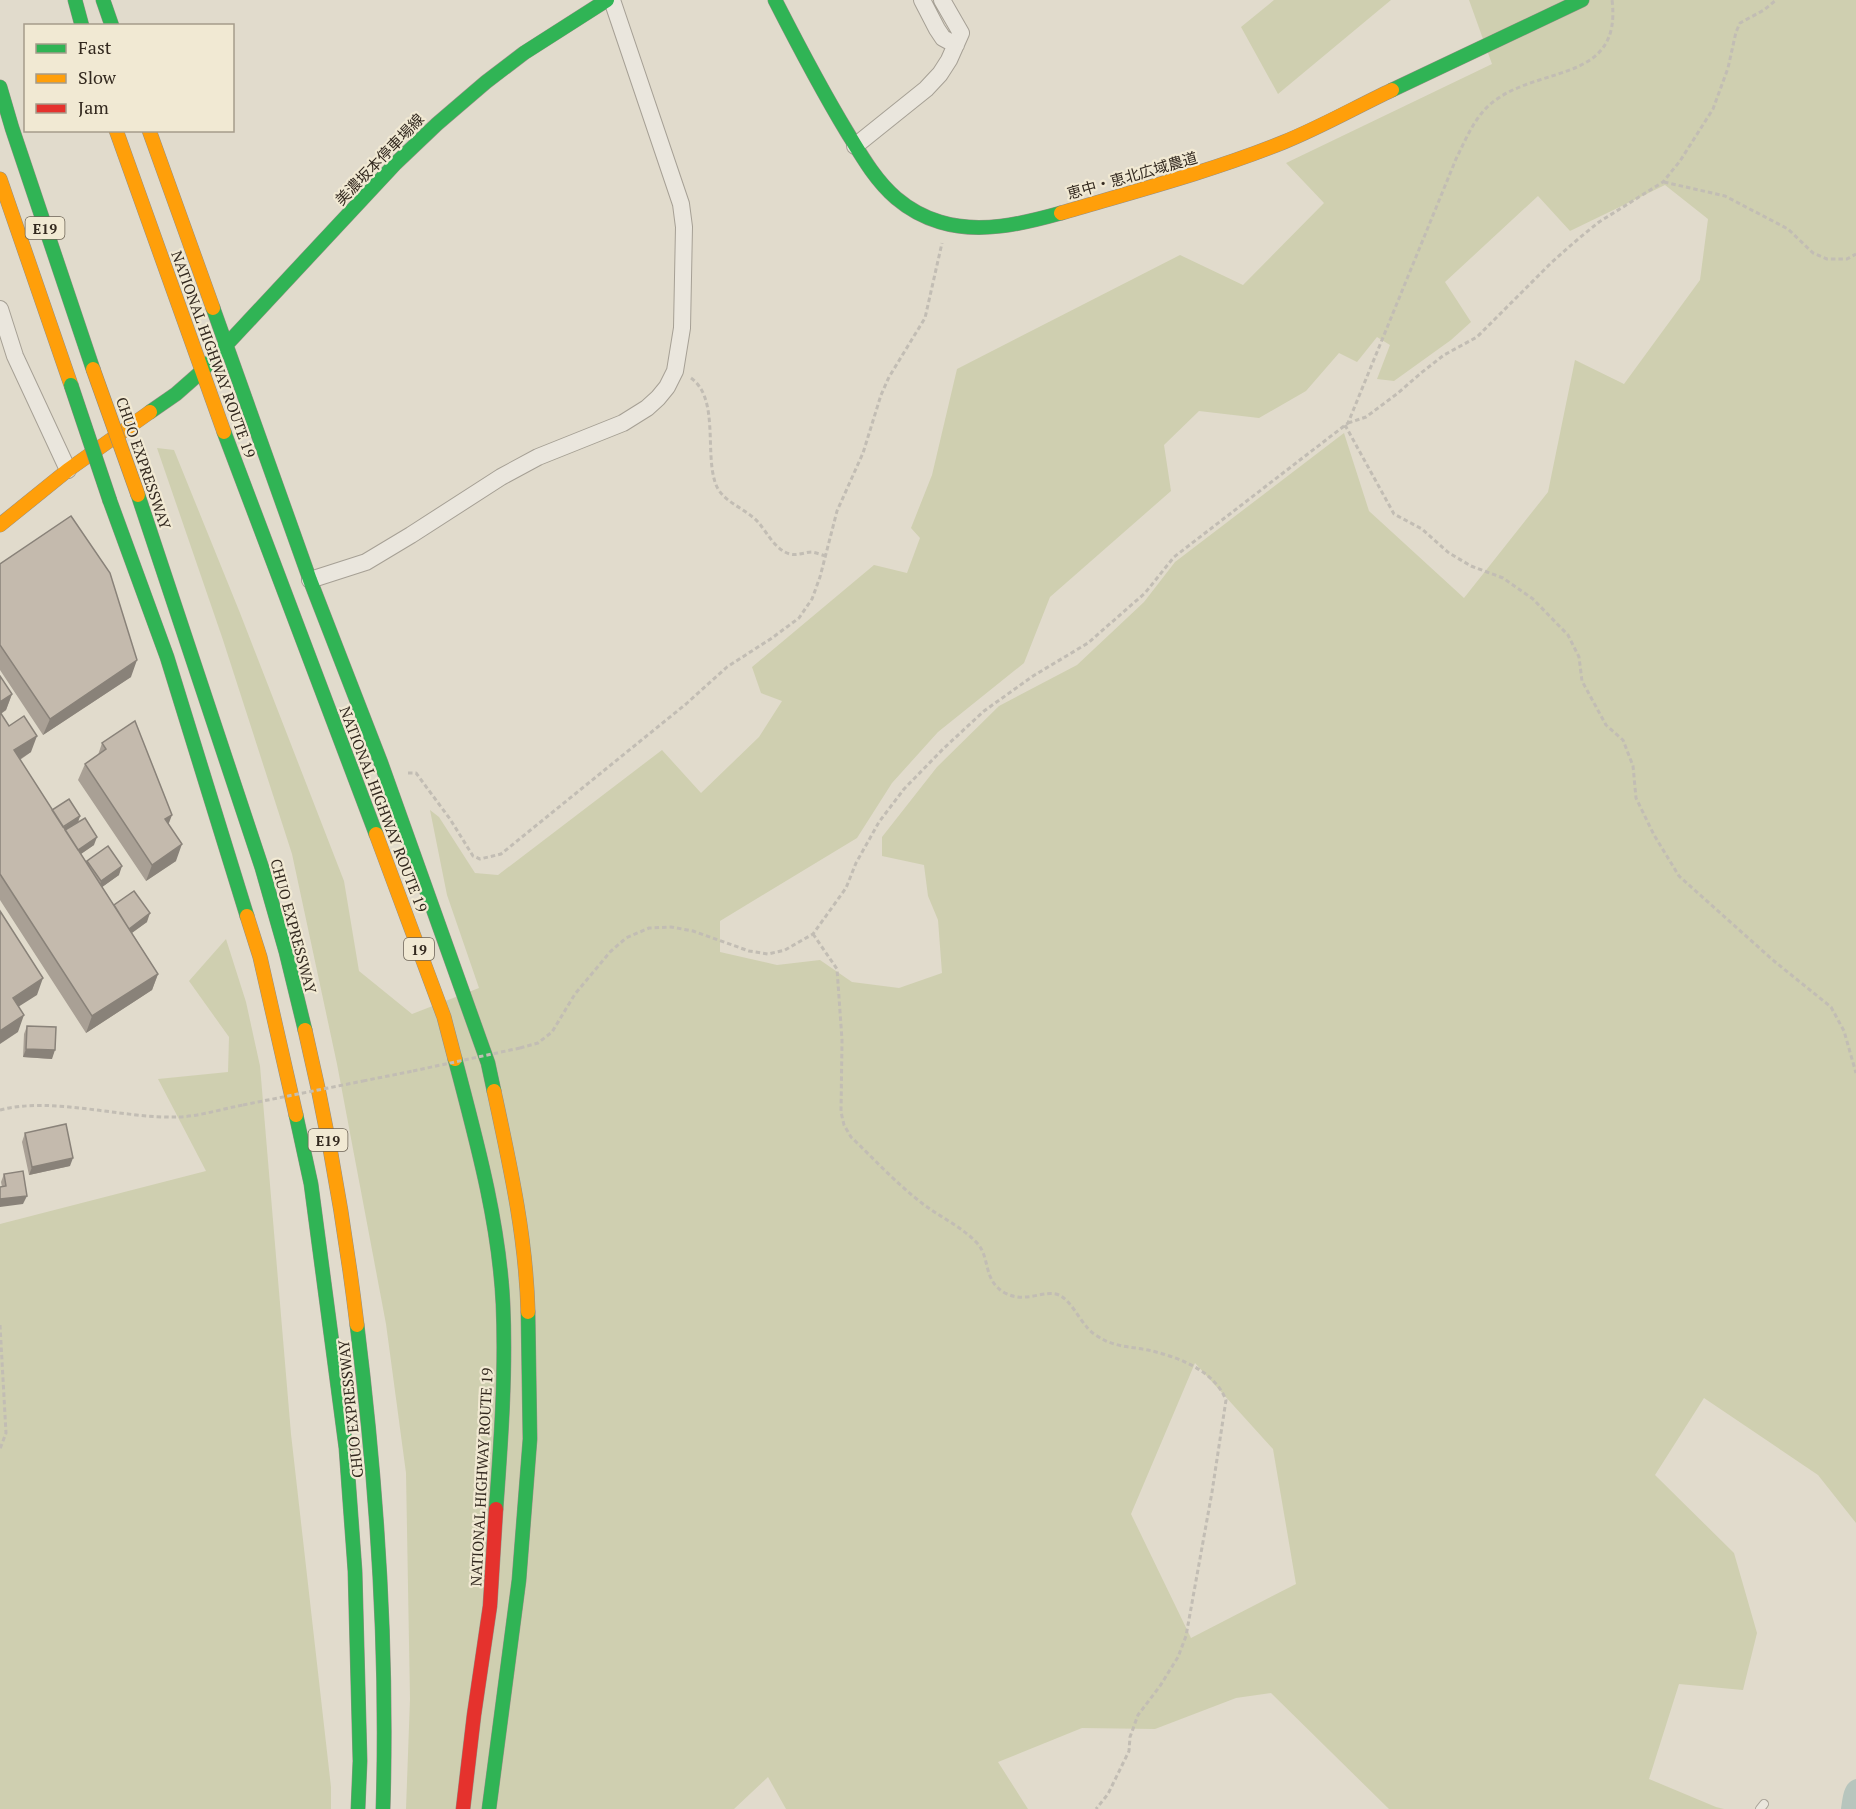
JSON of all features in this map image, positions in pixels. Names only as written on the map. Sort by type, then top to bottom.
[{"type":"main road","points":[[75,0],[81,24]]},
{"type":"main road","points":[[103,0],[111,24]]},
{"type":"main road","name":"美濃坂本停車場線","points":[[0,525],[68,470],[176,394],[201,372],[396,163],[437,124],[524,53],[607,0]]},
{"type":"main road","name":"恵中・恵北広域農道","points":[[775,0],[818,86],[877,178],[901,202],[916,212],[953,225],[991,228],[1039,219],[1209,171],[1289,140],[1582,0]]},
{"type":"main road","name":"CHUO EXPRESSWAY","points":[[0,87],[15,139],[247,820],[285,948],[315,1072],[356,1306],[372,1455],[380,1567],[385,1759],[383,1809]]},
{"type":"main road","name":"NATIONAL HIGHWAY ROUTE 19","points":[[117,132],[201,372],[444,1017],[480,1154],[496,1240],[503,1303],[504,1396],[490,1605],[463,1809]]},
{"type":"main road","name":"NATIONAL HIGHWAY ROUTE 19","points":[[150,132],[310,580],[388,783],[488,1063],[517,1197],[527,1278],[530,1439],[519,1580],[489,1809]]},
{"type":"main road","name":"CHUO EXPRESSWAY","points":[[0,179],[110,501],[167,657],[260,957],[311,1184],[347,1459],[355,1572],[360,1761],[358,1809]]},
{"type":"street","points":[[310,580],[366,562],[501,477],[538,457],[623,423],[647,408],[667,387],[675,371],[682,328],[684,227],[681,204],[612,0]]},
{"type":"street","points":[[922,0],[942,38],[956,45]]},
{"type":"street","points":[[855,146],[926,89],[944,67],[961,33],[942,0]]},
{"type":"street","points":[[0,309],[15,356],[68,470]]},
{"type":"path","points":[[1346,424],[1456,159],[1474,123],[1485,109],[1509,91],[1545,77],[1579,68],[1590,62],[1601,51],[1610,34],[1614,13],[1612,0]]},
{"type":"path","points":[[0,1110],[47,1106],[180,1117],[520,1048],[538,1043],[552,1032],[575,994],[610,952],[626,938],[649,928],[671,927],[693,931],[749,951],[768,954],[785,950],[813,934],[846,888],[856,863],[879,822],[903,789],[984,711],[1034,676],[1088,643],[1145,593],[1174,557],[1346,424],[1366,417],[1444,355],[1477,337],[1578,239],[1599,222],[1663,182],[1680,161],[1713,109],[1728,68],[1740,23],[1764,10],[1776,0]]},
{"type":"path","points":[[1663,182],[1725,196],[1788,229],[1814,253],[1827,259],[1847,259],[1856,254]]},
{"type":"path","points":[[388,783],[408,773],[416,773],[450,819],[473,856],[480,859],[501,854],[686,704],[727,667],[799,618],[812,599],[837,511],[863,453],[881,394],[925,318],[946,223]]},
{"type":"path","points":[[675,371],[699,383],[705,397],[708,409],[710,459],[715,483],[722,495],[755,519],[781,550],[788,554],[812,552],[826,556]]},
{"type":"path","points":[[1346,424],[1394,514],[1422,530],[1449,554],[1471,566],[1503,578],[1533,598],[1568,635],[1579,657],[1582,681],[1606,725],[1623,740],[1633,766],[1636,798],[1654,835],[1679,876],[1774,961],[1832,1007],[1844,1030],[1856,1073]]},
{"type":"path","points":[[813,934],[837,969],[842,1040],[841,1112],[844,1125],[851,1137],[919,1201],[965,1231],[980,1246],[991,1282],[1006,1293],[1024,1298],[1059,1295],[1088,1329],[1101,1338],[1114,1345],[1169,1356],[1196,1368],[1213,1378],[1221,1388],[1226,1400],[1212,1492],[1185,1636],[1178,1657],[1138,1715],[1130,1737],[1128,1751],[1108,1794],[1096,1809]]},
{"type":"path","points":[[0,1324],[6,1433],[0,1449]]},
{"type":"green space","points":[[1274,0],[1391,0],[1278,94],[1241,27]]},
{"type":"green space","points":[[1469,0],[1856,0],[1856,1523],[1818,1475],[1704,1398],[1655,1475],[1734,1553],[1757,1633],[1743,1690],[1679,1684],[1649,1779],[1724,1809],[1389,1809],[1271,1693],[1236,1698],[1155,1729],[1082,1728],[998,1762],[1028,1809],[786,1809],[768,1777],[734,1809],[406,1809],[410,1699],[406,1473],[386,1324],[337,1064],[292,854],[223,640],[157,448],[174,450],[344,881],[359,971],[412,1014],[479,988],[447,895],[430,810],[439,817],[475,873],[498,875],[662,750],[701,793],[759,737],[782,701],[761,693],[752,667],[874,565],[907,573],[920,538],[911,528],[932,475],[957,369],[1180,255],[1243,285],[1324,203],[1286,163],[1492,64]],"holes":[[[1665,185],[1708,219],[1700,280],[1624,384],[1575,360],[1548,492],[1464,598],[1369,511],[1344,433],[1175,562],[1144,602],[1077,665],[999,706],[937,767],[882,837],[882,856],[924,865],[928,896],[938,920],[942,973],[899,988],[852,982],[820,960],[777,965],[720,952],[720,921],[857,838],[892,783],[938,732],[1024,663],[1050,597],[1171,491],[1164,445],[1199,411],[1259,418],[1306,391],[1339,353],[1357,362],[1377,337],[1390,345],[1377,379],[1394,381],[1451,340],[1471,322],[1445,282],[1538,196],[1570,231]],[[1195,1363],[1273,1449],[1296,1584],[1191,1638],[1131,1514]]]},
{"type":"green space","points":[[226,939],[246,1002],[260,1066],[291,1434],[331,1787],[331,1809],[0,1809],[0,1224],[206,1171],[158,1079],[228,1072],[229,1037],[189,981]]},
{"type":"shaded area","points":[[1856,1779],[1856,1809],[1841,1809],[1848,1783]]},
{"type":"building","points":[[71,516],[110,573],[137,660],[50,719],[0,645],[0,564]]},
{"type":"building","points":[[0,676],[12,694],[0,702]]},
{"type":"building","points":[[0,712],[9,726],[24,716],[37,736],[14,750],[158,974],[92,1016],[0,874]]},
{"type":"building","points":[[135,721],[172,815],[165,819],[182,844],[152,865],[85,764],[106,749],[102,743]]},
{"type":"building","points":[[69,799],[80,816],[63,827],[52,810]]},
{"type":"building","points":[[85,818],[97,837],[78,850],[65,830]]},
{"type":"building","points":[[108,846],[122,866],[101,881],[87,861]]},
{"type":"building","points":[[134,891],[150,913],[129,929],[114,905]]},
{"type":"building","points":[[0,911],[43,978],[13,998],[24,1015],[0,1031]]},
{"type":"building","points":[[27,1026],[56,1027],[55,1050],[26,1049]]},
{"type":"building","points":[[66,1124],[73,1158],[32,1167],[25,1133]]},
{"type":"building","points":[[23,1171],[27,1196],[0,1199],[0,1187],[6,1186],[4,1174]]},
{"type":"traffic: fast","points":[[75,0],[81,24]]},
{"type":"traffic: fast","points":[[103,0],[111,24]]},
{"type":"traffic: fast","points":[[150,412],[176,394],[201,372],[396,163],[437,124],[524,53],[607,0]]},
{"type":"traffic: fast","points":[[775,0],[837,116],[869,167],[888,191],[901,202],[934,220],[955,226],[1000,226],[1061,213]]},
{"type":"traffic: fast","points":[[1392,90],[1582,0]]},
{"type":"traffic: fast","points":[[0,87],[93,369]]},
{"type":"traffic: fast","points":[[213,308],[310,580],[381,763],[488,1063],[494,1091]]},
{"type":"traffic: fast","points":[[71,385],[110,501]]},
{"type":"traffic: fast","points":[[224,432],[376,834]]},
{"type":"traffic: fast","points":[[138,495],[262,868],[305,1030]]},
{"type":"traffic: fast","points":[[110,501],[167,657],[247,916]]},
{"type":"traffic: fast","points":[[455,1059],[492,1211],[501,1273],[504,1330],[503,1381],[496,1509]]},
{"type":"traffic: fast","points":[[296,1115],[311,1184],[346,1448],[355,1571],[360,1761],[358,1809]]},
{"type":"traffic: fast","points":[[489,1809],[519,1580],[530,1439],[528,1312]]},
{"type":"traffic: fast","points":[[357,1325],[370,1445],[379,1566],[384,1688],[383,1809]]},
{"type":"traffic: slow","points":[[1061,213],[1174,180],[1284,142],[1392,90]]},
{"type":"traffic: slow","points":[[117,132],[224,432]]},
{"type":"traffic: slow","points":[[150,132],[213,308]]},
{"type":"traffic: slow","points":[[0,179],[71,385]]},
{"type":"traffic: slow","points":[[93,369],[138,495]]},
{"type":"traffic: slow","points":[[0,525],[68,470],[150,412]]},
{"type":"traffic: slow","points":[[376,834],[444,1017],[455,1059]]},
{"type":"traffic: slow","points":[[247,916],[260,957],[296,1115]]},
{"type":"traffic: slow","points":[[305,1030],[335,1177],[357,1325]]},
{"type":"traffic: slow","points":[[494,1091],[521,1228],[528,1312]]},
{"type":"traffic: jam","points":[[463,1809],[490,1606],[496,1509]]}]
